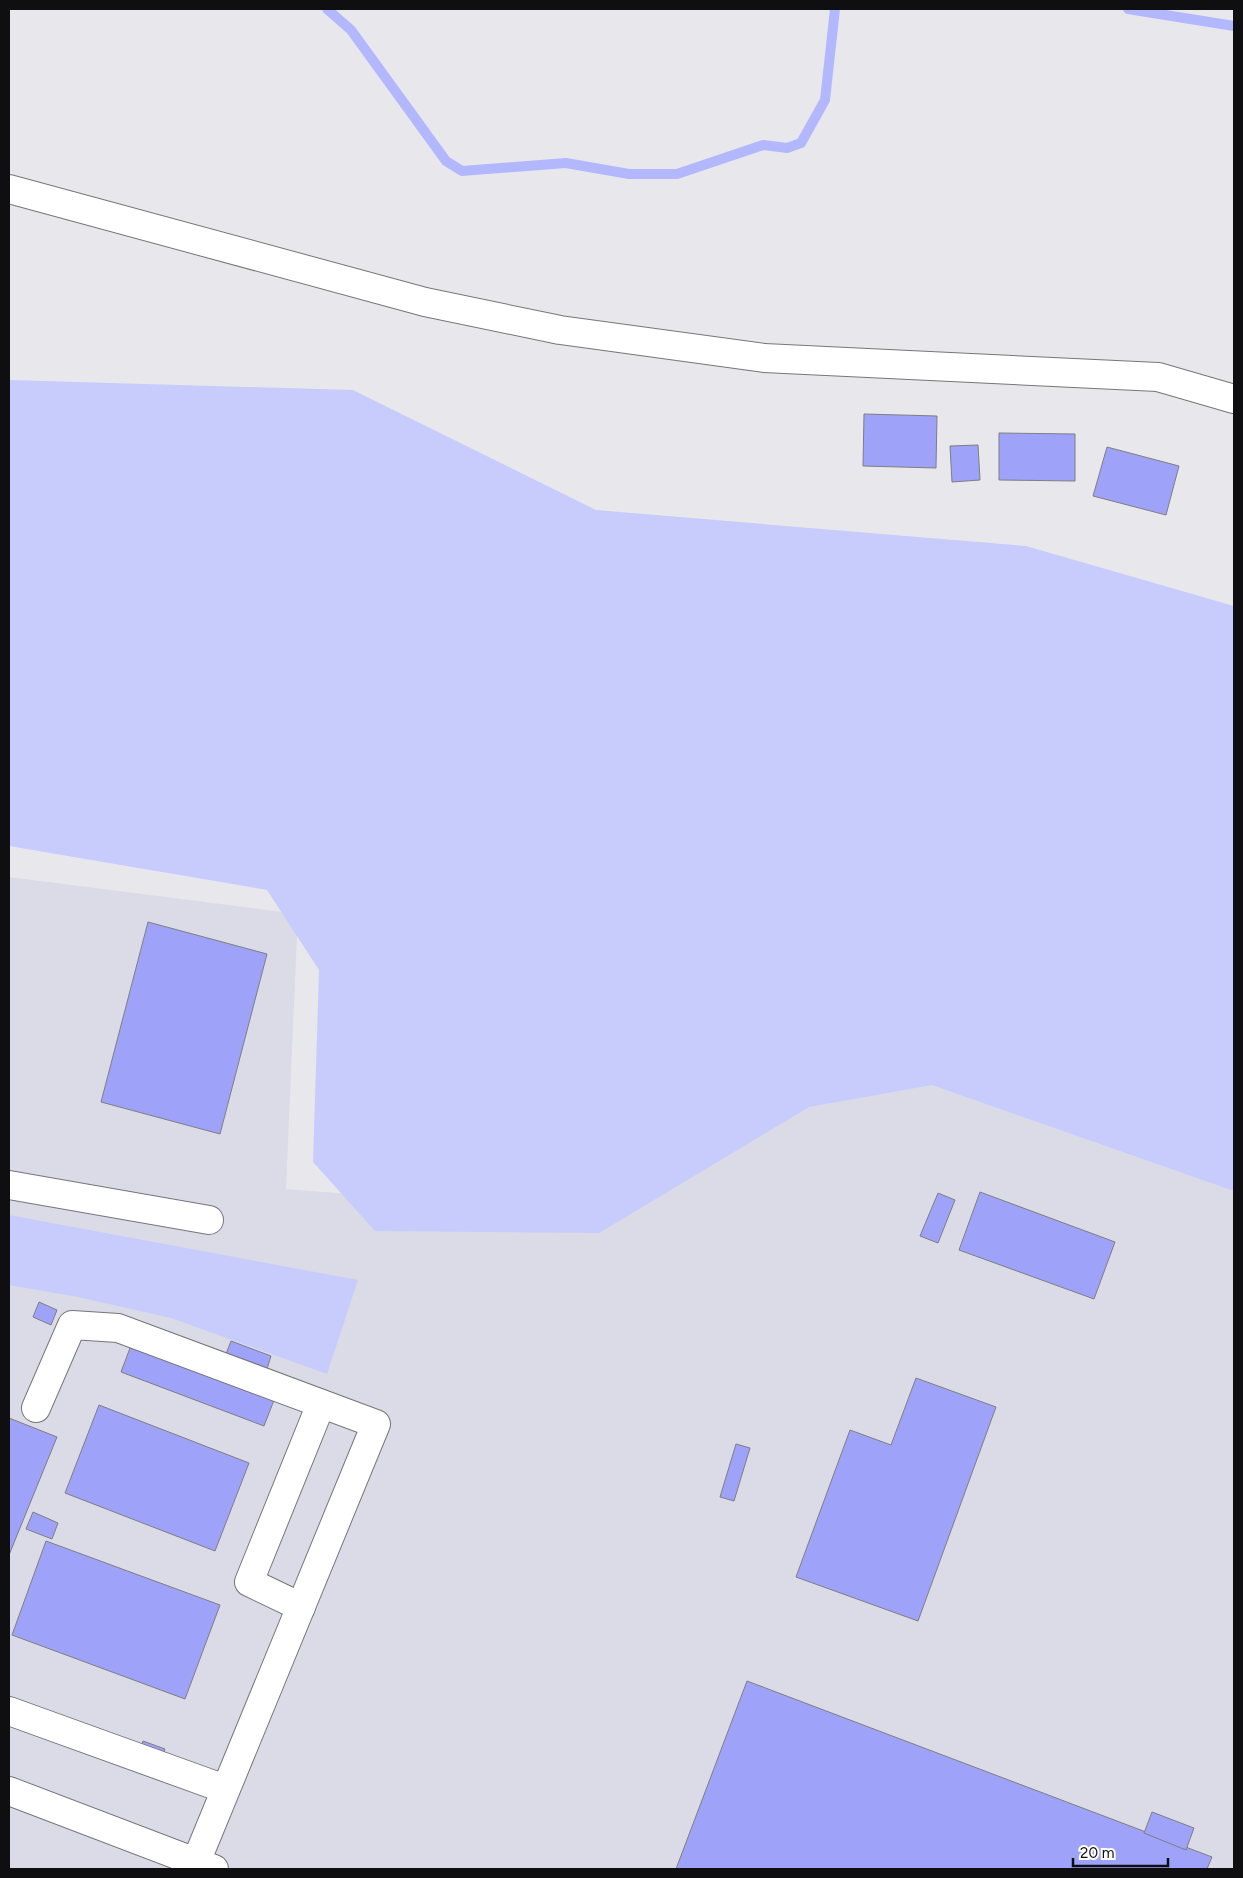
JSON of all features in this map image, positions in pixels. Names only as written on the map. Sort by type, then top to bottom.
[{"type":"street","points":[[9,189],[425,302],[560,330],[764,358],[1158,376],[1234,399]]},
{"type":"street","points":[[9,1185],[208,1220]]},
{"type":"street","points":[[9,1791],[205,1866],[226,1789],[376,1424],[118,1328],[72,1325],[36,1408]]},
{"type":"street","points":[[301,1607],[249,1582],[321,1404]]},
{"type":"street","points":[[9,1710],[226,1789]]},
{"type":"shaded area","points":[[9,380],[353,390],[596,510],[1026,546],[1234,606],[1234,1191],[932,1085],[809,1107],[599,1233],[375,1231],[313,1162],[319,970],[267,890],[9,846]]},
{"type":"shaded area","points":[[9,877],[298,914],[286,1189],[585,1212],[913,988],[1234,1136],[1234,1869],[9,1869]]},
{"type":"shaded area","points":[[9,1215],[358,1280],[327,1374],[171,1318],[78,1297],[9,1285]]},
{"type":"building","points":[[864,414],[937,416],[936,468],[863,466]]},
{"type":"building","points":[[999,433],[1075,434],[1075,481],[999,480]]},
{"type":"building","points":[[978,445],[980,480],[952,482],[950,446]]},
{"type":"building","points":[[1107,447],[1179,466],[1166,515],[1093,496]]},
{"type":"building","points":[[148,922],[267,954],[220,1134],[101,1102]]},
{"type":"building","points":[[980,1192],[1115,1242],[1094,1299],[959,1250]]},
{"type":"building","points":[[938,1193],[955,1200],[938,1243],[920,1236]]},
{"type":"building","points":[[39,1302],[57,1310],[51,1325],[33,1317]]},
{"type":"building","points":[[133,1340],[276,1395],[264,1426],[121,1372]]},
{"type":"building","points":[[231,1341],[271,1356],[267,1369],[226,1354]]},
{"type":"building","points":[[916,1378],[996,1407],[918,1621],[796,1577],[850,1430],[891,1445]]},
{"type":"building","points":[[99,1405],[249,1463],[215,1551],[65,1493]]},
{"type":"building","points":[[9,1418],[57,1437],[9,1555]]},
{"type":"building","points":[[736,1444],[750,1448],[734,1501],[720,1497]]},
{"type":"building","points":[[33,1512],[58,1523],[52,1539],[26,1529]]},
{"type":"building","points":[[46,1541],[220,1605],[185,1699],[12,1635]]},
{"type":"building","points":[[747,1681],[1212,1857],[1207,1869],[676,1869]]},
{"type":"building","points":[[143,1741],[165,1749],[160,1764],[137,1756]]},
{"type":"building","points":[[1152,1812],[1194,1828],[1186,1850],[1144,1833]]},
{"type":"waterway","points":[[327,9],[351,30],[446,161],[462,171],[566,163],[629,174],[677,174],[763,145],[787,148],[801,143],[825,100],[835,9]]},
{"type":"waterway","points":[[1128,9],[1234,26]]}]
